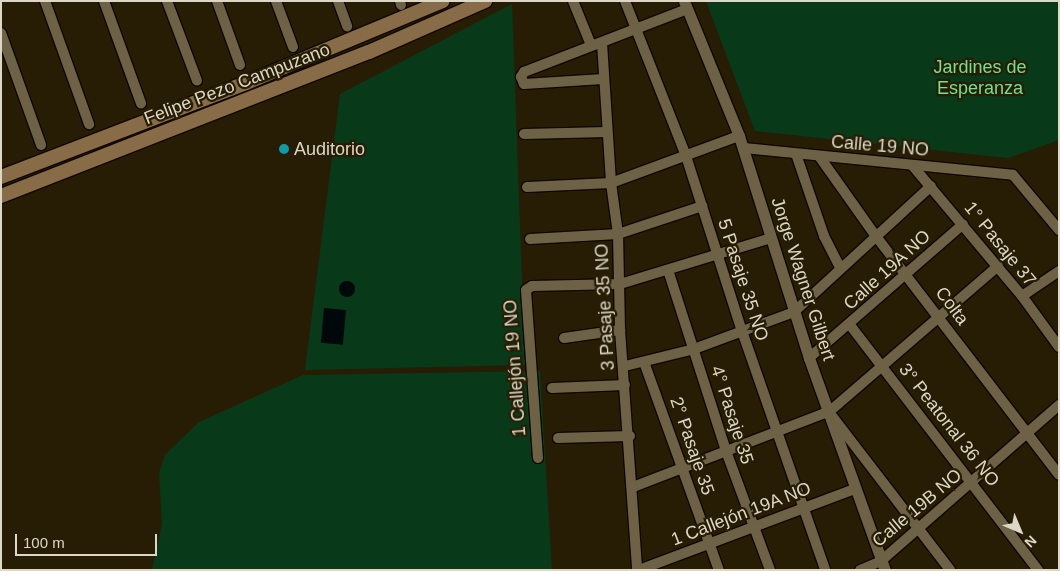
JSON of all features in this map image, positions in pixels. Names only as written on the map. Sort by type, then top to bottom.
[{"type":"main road","name":"Felipe Pezo Campuzano","points":[[1,177],[246,83],[443,1]]},
{"type":"main road","name":"Felipe Pezo Campuzano","points":[[1,196],[369,52],[485,1]]},
{"type":"street","points":[[45,1],[89,124]]},
{"type":"street","points":[[104,1],[141,103]]},
{"type":"street","points":[[167,1],[197,81]]},
{"type":"street","points":[[217,1],[240,65]]},
{"type":"street","points":[[276,1],[293,47]]},
{"type":"street","points":[[338,1],[347,26]]},
{"type":"street","points":[[573,1],[596,44]]},
{"type":"street","name":"5 Pasaje 35 NO","points":[[625,1],[686,156],[742,331],[778,430],[802,507],[825,570]]},
{"type":"street","points":[[603,79],[524,84],[521,79],[524,72],[637,29],[686,5]]},
{"type":"street","name":"Jorge Wagner Gilbert","points":[[686,5],[744,148],[809,358],[883,565]]},
{"type":"street","points":[[1,33],[41,145]]},
{"type":"street","name":"3 Pasaje 35 NO","points":[[596,44],[603,79],[611,183],[618,234],[620,330],[625,366],[638,570]]},
{"type":"street","points":[[524,134],[607,132]]},
{"type":"street","points":[[526,187],[611,183],[739,136]]},
{"type":"street","name":"Calle 19 NO","points":[[744,148],[1014,176],[1059,230]]},
{"type":"street","points":[[796,154],[824,236],[840,267]]},
{"type":"street","name":"Colta","points":[[819,156],[875,235],[939,316],[1059,475]]},
{"type":"street","name":"1° Pasaje 37","points":[[912,165],[998,266],[1059,347]]},
{"type":"street","points":[[625,366],[694,349],[794,312],[840,267],[931,186]]},
{"type":"street","points":[[530,240],[618,234],[702,206]]},
{"type":"street","name":"Calle 19A NO","points":[[809,358],[850,325],[963,224]]},
{"type":"street","name":"1 Callejón 19 NO","points":[[538,458],[526,290],[532,286],[620,284],[771,238]]},
{"type":"street","points":[[633,487],[778,430],[830,413],[998,266]]},
{"type":"street","name":"4° Pasaje 35","points":[[668,270],[726,451],[752,527],[770,570]]},
{"type":"street","points":[[1022,296],[1059,270]]},
{"type":"street","name":"3° Peatonal 36 NO","points":[[850,325],[973,481],[1038,570]]},
{"type":"street","points":[[564,338],[620,330]]},
{"type":"street","name":"2° Pasaje 35","points":[[644,362],[683,468],[708,544],[719,570]]},
{"type":"street","points":[[552,388],[625,385]]},
{"type":"street","name":"Calle 19B NO","points":[[860,570],[883,565],[918,528],[1059,405]]},
{"type":"street","points":[[830,413],[950,570]]},
{"type":"street","points":[[558,438],[630,436]]},
{"type":"street","name":"1 Callejón 19A NO","points":[[638,570],[802,507],[855,489]]},
{"type":"green space","name":"Jardines de Esperanza","points":[[706,1],[1059,1],[1059,140],[1008,158],[755,131]]},
{"type":"green space","points":[[512,4],[525,365],[305,370],[340,94]]},
{"type":"green space","points":[[540,371],[552,570],[152,570],[162,524],[159,473],[165,455],[199,422],[303,375]]},
{"type":"shaded area","points":[[347,281],[353,283],[355,289],[353,295],[347,297],[341,295],[339,289],[341,283]]},
{"type":"shaded area","points":[[324,308],[346,310],[343,345],[321,343]]},
{"type":"place","name":"Auditorio","points":[[284,149]]}]
